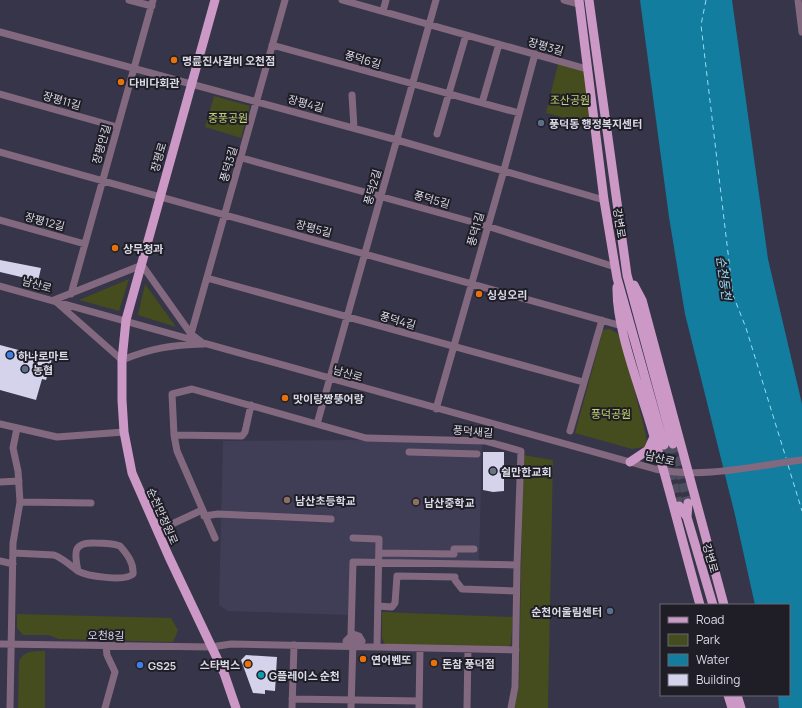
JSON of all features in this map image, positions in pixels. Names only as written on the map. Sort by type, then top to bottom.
[{"type":"main road","name":"장평로","points":[[126,320],[215,0]]},
{"type":"main road","name":"강변로","points":[[579,2],[604,200],[617,278],[668,445],[628,274],[589,0]]},
{"type":"main road","points":[[628,274],[642,300],[690,473],[724,604]]},
{"type":"main road","points":[[617,278],[616,303],[664,471],[700,604]]},
{"type":"main road","name":"순천만정원로","points":[[126,320],[122,360],[124,432],[132,473],[157,531],[226,678],[236,708]]},
{"type":"main road","points":[[630,462],[648,450],[654,437]]},
{"type":"main road","name":"강변로","points":[[684,504],[713,604]]},
{"type":"main road","points":[[728,696],[732,708]]},
{"type":"main road","points":[[736,708],[737,696]]},
{"type":"main road","points":[[737,696],[741,708]]},
{"type":"main road","points":[[744,696],[744,708]]},
{"type":"street","points":[[129,0],[152,3]]},
{"type":"street","name":"풍덕3길","points":[[191,334],[242,158],[256,101],[285,0]]},
{"type":"street","name":"장평3길","points":[[342,0],[587,69]]},
{"type":"street","points":[[383,11],[386,0]]},
{"type":"street","name":"풍덕2길","points":[[317,424],[436,0]]},
{"type":"street","points":[[564,0],[579,2]]},
{"type":"street","points":[[798,0],[802,32]]},
{"type":"street","name":"장평안길","points":[[71,294],[152,3]]},
{"type":"street","name":"장평4길","points":[[0,32],[354,128],[604,200]]},
{"type":"street","points":[[437,134],[466,35]]},
{"type":"street","points":[[482,103],[499,44]]},
{"type":"street","name":"풍덕6길","points":[[272,45],[519,112]]},
{"type":"street","name":"풍덕1길","points":[[436,409],[504,170],[535,54]]},
{"type":"street","name":"장평11길","points":[[0,94],[118,127]]},
{"type":"street","points":[[352,95],[354,128]]},
{"type":"street","name":"장평5길","points":[[0,152],[622,326]]},
{"type":"street","name":"풍덕5길","points":[[242,158],[487,226],[615,267]]},
{"type":"street","name":"장평12길","points":[[0,220],[85,244]]},
{"type":"street","points":[[142,265],[191,334],[204,344],[172,345],[146,350],[122,360],[54,300],[142,265]]},
{"type":"street","name":"풍덕4길","points":[[207,278],[583,382]]},
{"type":"street","name":"남산로","points":[[0,286],[126,320],[330,380],[664,471],[690,473],[802,460]]},
{"type":"street","points":[[570,431],[602,320]]},
{"type":"street","name":"풍덕새길","points":[[215,538],[177,451],[174,435],[172,394],[192,389],[366,438],[485,441],[521,451],[516,591],[515,687],[511,708]]},
{"type":"street","points":[[174,435],[242,436],[245,432],[251,405]]},
{"type":"street","points":[[0,424],[57,437],[124,432]]},
{"type":"street","points":[[10,708],[14,532],[20,502],[19,481],[13,448],[17,428]]},
{"type":"street","points":[[452,440],[452,453]]},
{"type":"street","points":[[409,452],[477,454]]},
{"type":"street","points":[[0,482],[19,481]]},
{"type":"street","points":[[20,502],[91,503]]},
{"type":"street","points":[[157,531],[203,513],[331,519]]},
{"type":"street","points":[[354,538],[379,539],[377,647]]},
{"type":"street","points":[[13,553],[54,555],[60,557],[78,571],[109,578],[127,577],[133,574],[131,561],[120,546],[106,543],[84,542],[78,545],[76,549],[78,571]]},
{"type":"street","points":[[379,553],[454,554],[454,549],[474,549]]},
{"type":"street","points":[[0,561],[13,564]]},
{"type":"street","points":[[351,708],[353,562],[517,565]]},
{"type":"street","points":[[378,606],[392,606],[395,603],[397,576],[455,578],[462,588],[516,591]]},
{"type":"street","points":[[211,648],[230,644],[294,645],[352,640],[377,647],[516,650]]},
{"type":"street","name":"오천8길","points":[[0,644],[211,648]]},
{"type":"street","points":[[292,708],[294,645]]},
{"type":"street","points":[[105,708],[114,672],[107,655],[106,646]]},
{"type":"street","points":[[292,698],[351,699],[419,704],[420,648]]},
{"type":"street","points":[[467,708],[468,649]]},
{"type":"street","points":[[515,687],[516,708]]},
{"type":"shaded area","points":[[353,440],[482,444],[479,563],[350,559],[348,615],[228,611],[219,605],[223,441]]},
{"type":"green space","name":"조산공원","points":[[558,64],[586,71],[593,125],[546,113]]},
{"type":"green space","name":"중풍공원","points":[[214,96],[250,106],[241,138],[205,127]]},
{"type":"green space","points":[[129,279],[119,311],[79,300]]},
{"type":"green space","points":[[145,284],[176,327],[138,315]]},
{"type":"green space","name":"풍덕공원","points":[[610,329],[620,335],[644,427],[647,442],[644,447],[632,449],[575,433],[603,330]]},
{"type":"green space","points":[[523,455],[553,460],[548,708],[514,708],[519,687]]},
{"type":"green space","points":[[382,612],[513,617],[511,644],[508,647],[385,644],[382,638]]},
{"type":"green space","points":[[17,614],[171,618],[178,630],[173,642],[59,639],[48,635],[23,635],[17,628]]},
{"type":"green space","points":[[34,651],[45,651],[45,708],[18,708],[19,661],[21,657],[27,653]]},
{"type":"water","name":"순천동천","points":[[640,0],[732,0],[768,259],[802,404],[802,708],[779,708],[778,696],[790,696],[790,604],[755,604],[735,515],[685,314],[669,217]]},
{"type":"building","points":[[0,260],[41,268],[38,281],[0,272]]},
{"type":"building","name":"농협","points":[[0,345],[52,359],[46,380],[42,379],[36,400],[0,390]]},
{"type":"building","name":"쉴만한교회","points":[[483,452],[504,452],[504,491],[493,492],[483,490]]},
{"type":"building","name":"G플레이스 순천","points":[[246,655],[277,657],[275,691],[265,690],[265,694],[253,693],[241,660]]},
{"type":"ferry route","points":[[706,0],[701,25],[733,295],[746,328],[786,458]]},
{"type":"ferry route","points":[[788,465],[802,511]]},
{"type":"tunnel","points":[[673,444],[688,503]]},
{"type":"tunnel","points":[[664,445],[679,506]]},
{"type":"place","name":"명륜진사갈비 오천점","points":[[174,60]]},
{"type":"place","name":"다비다회관","points":[[121,82]]},
{"type":"place","name":"풍덕동 행정복지센터","points":[[541,123]]},
{"type":"place","name":"상무청과","points":[[115,248]]},
{"type":"place","name":"싱싱오리","points":[[479,294]]},
{"type":"place","name":"하나로마트","points":[[10,355]]},
{"type":"place","name":"농협","points":[[25,369]]},
{"type":"place","name":"맛이랑짱뚱어랑","points":[[285,398]]},
{"type":"place","name":"쉴만한교회","points":[[493,471]]},
{"type":"place","name":"남산초등학교","points":[[287,500]]},
{"type":"place","name":"남산중학교","points":[[416,502]]},
{"type":"place","name":"순천어울림센터","points":[[610,611]]},
{"type":"place","name":"연어벤또","points":[[363,659]]},
{"type":"place","name":"돈참 풍덕점","points":[[434,663]]},
{"type":"place","name":"스타벅스","points":[[248,664]]},
{"type":"place","name":"GS25","points":[[140,665]]},
{"type":"place","name":"G플레이스 순천","points":[[261,675]]}]
